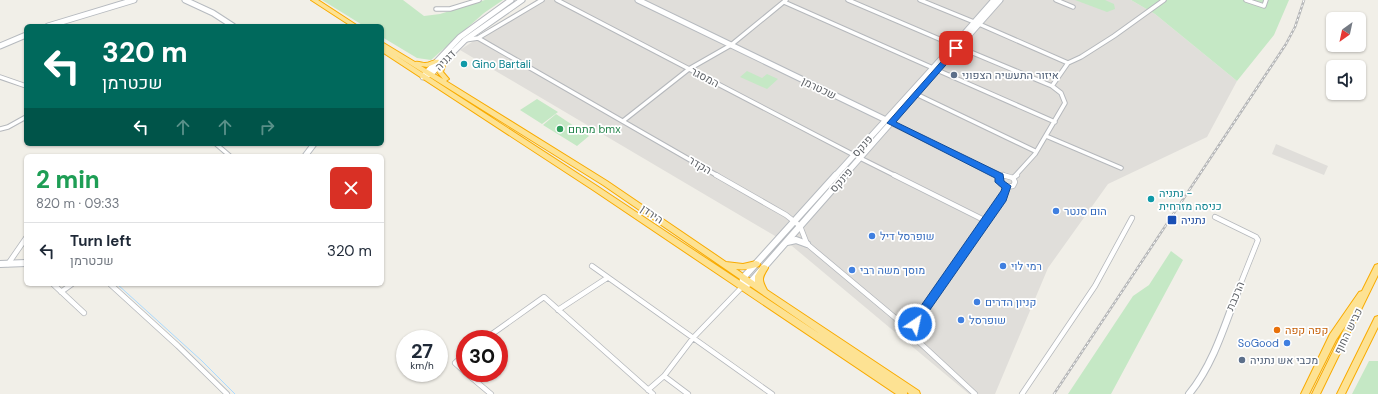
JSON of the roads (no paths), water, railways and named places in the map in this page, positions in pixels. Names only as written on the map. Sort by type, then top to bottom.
[{"type":"highway","points":[[307,0],[344,24]]},
{"type":"highway","points":[[314,0],[352,24]]},
{"type":"highway","name":"הירדן","points":[[384,45],[410,61],[595,188],[742,282],[903,394]]},
{"type":"highway","name":"הירדן","points":[[384,50],[460,91],[605,183],[719,262],[742,282],[750,283],[916,394]]},
{"type":"highway","points":[[410,61],[427,65],[440,61],[441,75],[460,91]]},
{"type":"highway","points":[[719,262],[731,266],[742,267],[756,264]]},
{"type":"highway","points":[[764,268],[758,276],[758,281],[763,290],[772,298]]},
{"type":"highway","points":[[1306,394],[1333,337],[1377,270]]},
{"type":"highway","name":"כביש החוף","points":[[1316,394],[1377,270]]},
{"type":"highway","name":"כביש החוף","points":[[1341,394],[1378,318]]},
{"type":"street","points":[[55,24],[134,0]]},
{"type":"street","points":[[185,0],[213,13],[230,24]]},
{"type":"street","points":[[436,9],[450,9],[479,0]]},
{"type":"street","name":"דגניה","points":[[427,74],[473,26],[511,0]]},
{"type":"street","name":"דגניה","points":[[440,61],[465,40],[522,0]]},
{"type":"street","points":[[465,40],[473,40],[478,38],[542,0]]},
{"type":"street","name":"המסגר","points":[[557,0],[854,155]]},
{"type":"street","name":"שכטרמן","points":[[638,0],[1000,177]]},
{"type":"street","points":[[848,0],[1052,86],[1060,91],[1065,98],[1065,103],[1055,122],[1036,151],[1021,171],[1013,178]]},
{"type":"street","points":[[920,0],[1068,62]]},
{"type":"street","name":"פינקס","points":[[750,283],[860,158],[888,122],[916,94],[956,45],[1000,0]]},
{"type":"street","points":[[1056,0],[1073,7]]},
{"type":"street","points":[[1052,86],[1068,62],[1081,57],[1114,36],[1164,0]]},
{"type":"street","points":[[1246,0],[1264,6],[1266,0]]},
{"type":"street","points":[[623,121],[689,69],[731,45],[785,1],[1055,122]]},
{"type":"street","points":[[976,23],[991,1]]},
{"type":"street","points":[[502,23],[500,18],[506,11]]},
{"type":"street","points":[[0,46],[24,36]]},
{"type":"street","name":"הקדר","points":[[478,38],[623,121],[800,226]]},
{"type":"street","name":"פנקס","points":[[756,264],[854,155],[888,122],[935,69]]},
{"type":"street","points":[[0,77],[24,85]]},
{"type":"street","points":[[916,94],[1036,151]]},
{"type":"street","points":[[0,129],[8,127],[24,118]]},
{"type":"street","points":[[1046,136],[1121,168]]},
{"type":"street","points":[[218,146],[228,154]]},
{"type":"street","points":[[860,158],[986,222]]},
{"type":"street","points":[[1006,175],[1013,178],[1015,182],[1014,186],[1006,186],[1000,182],[1000,177],[1006,175]]},
{"type":"street","points":[[904,328],[909,329],[914,325],[1005,194],[1006,186]]},
{"type":"street","points":[[1022,394],[1096,286],[1118,249],[1132,218]]},
{"type":"street","name":"הרכבת","points":[[1189,394],[1204,369],[1258,240],[1256,237],[1216,218]]},
{"type":"street","points":[[800,226],[807,244]]},
{"type":"street","points":[[786,242],[796,240],[807,244],[899,321],[904,328],[975,394]]},
{"type":"street","points":[[8,264],[24,241]]},
{"type":"street","points":[[0,264],[24,263]]},
{"type":"street","points":[[648,390],[664,376],[693,338],[756,264]]},
{"type":"street","points":[[592,266],[772,394]]},
{"type":"street","points":[[558,310],[607,278]]},
{"type":"street","points":[[55,286],[84,313]]},
{"type":"street","points":[[61,292],[69,286]]},
{"type":"street","points":[[112,286],[178,346],[227,394]]},
{"type":"street","points":[[498,330],[544,297],[653,394]]},
{"type":"street","points":[[899,321],[902,316],[911,317],[922,312]]},
{"type":"street","points":[[911,317],[916,339]]},
{"type":"street","points":[[664,376],[688,394]]},
{"type":"street","points":[[477,382],[491,394]]},
{"type":"waterway","points":[[119,286],[202,361],[235,394]]},
{"type":"railway","points":[[1054,394],[1286,44],[1295,27],[1304,0]]},
{"type":"place","name":"Gino Bartali","points":[[464,64]]},
{"type":"place","name":"איזור התעשיה הצפוני","points":[[954,75]]},
{"type":"place","name":"מתחם bmx","points":[[560,129]]},
{"type":"place","name":"נתניה - כניסה מזרחית","points":[[1151,199]]},
{"type":"place","name":"הום סנטר","points":[[1056,211]]},
{"type":"place","name":"נתניה","points":[[1172,220]]},
{"type":"place","name":"שופרסל דיל","points":[[872,236]]},
{"type":"place","name":"רמי לוי","points":[[1003,266]]},
{"type":"place","name":"מוסך משה רבי","points":[[852,270]]},
{"type":"place","name":"קניון הדרים","points":[[977,302]]},
{"type":"place","name":"שופרסל","points":[[961,320]]},
{"type":"place","name":"קפה קפה","points":[[1277,330]]},
{"type":"place","name":"SoGood","points":[[1287,343]]},
{"type":"place","name":"מכבי אש נתניה","points":[[1242,360]]}]
